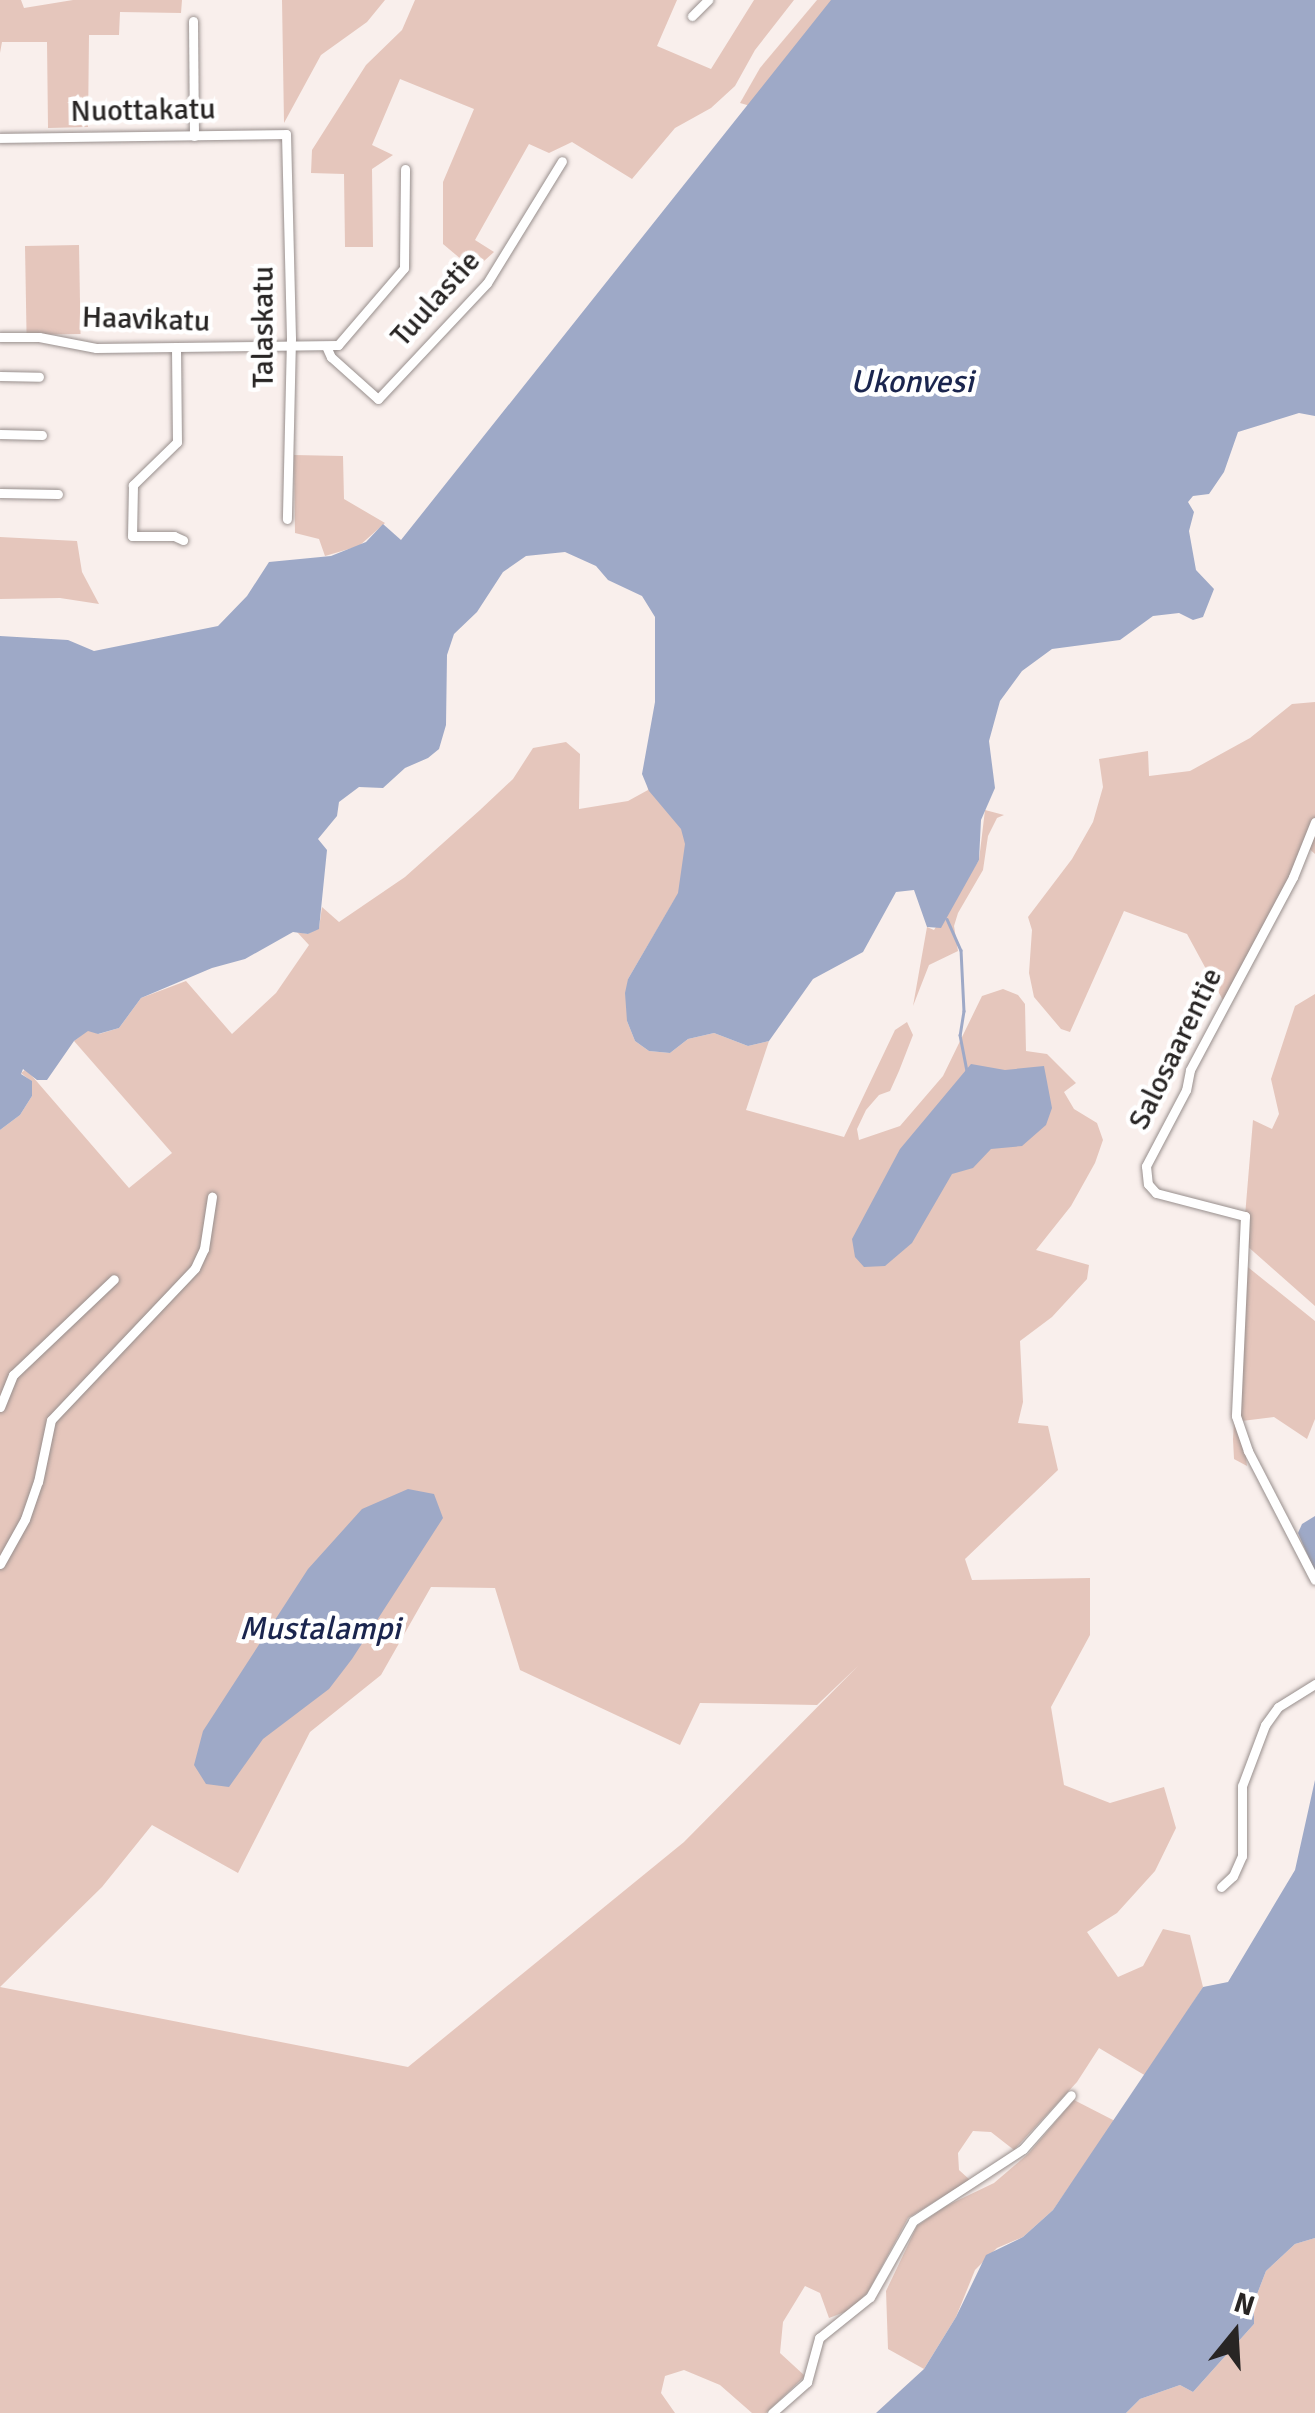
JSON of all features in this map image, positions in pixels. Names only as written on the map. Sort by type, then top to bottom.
[{"type":"street","points":[[692,16],[708,0]]},
{"type":"street","points":[[193,20],[194,136]]},
{"type":"street","name":"Nuottakatu","points":[[0,138],[286,134]]},
{"type":"street","name":"Talaskatu","points":[[286,134],[291,346],[287,519]]},
{"type":"street","name":"Tuulastie","points":[[326,346],[331,357],[378,399],[487,283],[562,161]]},
{"type":"street","points":[[326,346],[338,345],[404,268],[405,169]]},
{"type":"street","name":"Haavikatu","points":[[0,337],[38,337],[96,348],[326,346]]},
{"type":"street","points":[[176,348],[176,442],[134,484],[132,536],[174,536],[183,540]]},
{"type":"street","points":[[0,376],[39,378]]},
{"type":"street","points":[[0,434],[42,435]]},
{"type":"street","points":[[0,494],[58,494]]},
{"type":"street","name":"Salosaarentie","points":[[1315,822],[1293,877],[1190,1070],[1186,1090],[1146,1166],[1148,1184],[1156,1193],[1246,1216],[1236,1416],[1248,1450],[1315,1580]]},
{"type":"street","points":[[0,1564],[25,1519],[38,1482],[50,1420],[195,1268],[204,1250],[212,1197]]},
{"type":"street","points":[[0,1406],[13,1375],[114,1279]]},
{"type":"street","points":[[1221,1887],[1233,1876],[1242,1856],[1242,1786],[1265,1725],[1278,1707],[1315,1684]]},
{"type":"street","points":[[772,2413],[808,2382],[819,2338],[870,2297],[913,2221],[1023,2150],[1071,2095]]},
{"type":"shaded area","points":[[0,0],[21,0],[24,8],[73,0],[182,0],[181,13],[120,12],[119,35],[89,35],[88,127],[48,128],[47,42],[2,42],[0,53]]},
{"type":"shaded area","points":[[282,0],[385,0],[367,22],[321,55],[284,123]]},
{"type":"shaded area","points":[[415,0],[677,0],[657,46],[711,69],[754,0],[794,0],[755,50],[735,86],[711,108],[675,128],[632,179],[572,142],[549,153],[529,144],[475,240],[494,252],[474,270],[443,244],[443,182],[474,109],[400,79],[372,145],[393,155],[372,169],[373,247],[345,247],[344,174],[311,173],[312,150],[366,65],[402,30]]},
{"type":"shaded area","points":[[817,0],[859,0],[754,107],[740,103],[760,68]]},
{"type":"shaded area","points":[[79,245],[81,334],[27,335],[25,246]]},
{"type":"shaded area","points":[[294,455],[343,456],[344,499],[385,523],[359,546],[325,556],[319,539],[295,533]]},
{"type":"shaded area","points":[[0,537],[77,541],[82,572],[99,604],[60,598],[0,599]]},
{"type":"shaded area","points":[[1315,702],[1315,854],[1306,846],[1225,1004],[1187,934],[1124,911],[1070,1032],[1061,1029],[1034,997],[1029,973],[1032,930],[1028,917],[1072,859],[1093,822],[1103,787],[1099,759],[1148,751],[1149,776],[1190,771],[1250,738],[1292,704]]},
{"type":"shaded area","points":[[566,742],[580,754],[579,809],[628,801],[648,790],[646,769],[668,753],[666,742],[675,743],[681,763],[674,776],[689,783],[687,801],[691,806],[710,806],[731,795],[737,813],[751,807],[757,821],[775,823],[773,836],[782,843],[785,856],[777,865],[776,889],[751,919],[689,922],[672,913],[675,899],[628,979],[627,1021],[635,1041],[649,1051],[670,1053],[688,1039],[714,1033],[748,1046],[769,1041],[746,1110],[844,1137],[895,1030],[907,1022],[913,1035],[899,1071],[890,1091],[879,1095],[866,1110],[857,1129],[859,1140],[900,1126],[943,1076],[982,996],[1003,989],[1018,995],[1025,1004],[1026,1051],[1047,1054],[1076,1083],[1064,1092],[1074,1109],[1097,1123],[1103,1140],[1071,1206],[1036,1250],[1089,1265],[1087,1279],[1052,1317],[1020,1341],[1023,1402],[1018,1423],[1048,1426],[1058,1470],[965,1559],[972,1580],[1090,1578],[1090,1635],[1051,1707],[1064,1785],[1110,1803],[1164,1787],[1176,1828],[1155,1871],[1117,1913],[1087,1932],[1118,1977],[1143,1966],[1163,1929],[1190,1935],[1203,1987],[1146,2076],[1099,2048],[1077,2082],[1014,2150],[991,2132],[973,2131],[958,2153],[959,2170],[970,2180],[908,2218],[868,2292],[850,2310],[829,2318],[820,2293],[805,2286],[783,2322],[780,2353],[805,2376],[766,2413],[752,2413],[720,2385],[684,2370],[665,2376],[661,2393],[675,2413],[0,2413],[0,1987],[0,1130],[20,1115],[32,1096],[32,1082],[21,1073],[26,1069],[129,1188],[172,1153],[74,1041],[88,1030],[99,1034],[119,1028],[141,998],[186,981],[232,1034],[276,993],[309,945],[297,932],[308,934],[319,928],[322,907],[339,922],[405,877],[513,779],[533,748]],"holes":[[[431,1587],[495,1588],[520,1670],[680,1745],[700,1703],[817,1705],[858,1666],[684,1842],[408,2067],[0,1987],[102,1887],[152,1825],[238,1873],[310,1732],[381,1675]]]},
{"type":"shaded area","points":[[985,810],[1004,815],[997,818],[988,836],[983,870],[958,913],[954,926],[958,951],[929,965],[913,1006],[927,927],[934,930],[979,860]]},
{"type":"shaded area","points":[[1315,994],[1315,1306],[1246,1245],[1245,1216],[1253,1120],[1272,1129],[1279,1114],[1271,1079],[1295,1006]]},
{"type":"shaded area","points":[[1244,1264],[1315,1321],[1315,1419],[1307,1439],[1274,1417],[1242,1421],[1247,1466],[1234,1459],[1233,1439]]},
{"type":"shaded area","points":[[1074,2100],[1115,2121],[1053,2210],[1023,2237],[997,2248],[975,2270],[956,2317],[924,2369],[888,2349],[886,2291],[917,2226],[946,2206],[994,2183],[1029,2153]]},
{"type":"shaded area","points":[[1315,2238],[1315,2413],[1126,2413],[1140,2399],[1180,2385],[1193,2392],[1254,2324],[1254,2302],[1266,2271],[1295,2244]]},
{"type":"water","name":"Ukonvesi","points":[[831,0],[1315,0],[1315,416],[1299,413],[1238,432],[1224,472],[1209,494],[1193,496],[1188,502],[1194,512],[1189,531],[1196,570],[1214,589],[1203,617],[1193,620],[1179,613],[1153,616],[1120,640],[1052,649],[1022,671],[1000,701],[989,741],[995,788],[981,820],[979,860],[941,928],[927,927],[914,890],[896,892],[863,952],[813,979],[769,1041],[748,1046],[714,1033],[688,1039],[670,1053],[649,1051],[635,1041],[627,1021],[625,993],[628,979],[678,893],[685,844],[681,829],[649,791],[642,774],[655,702],[655,617],[642,596],[608,580],[596,566],[565,552],[526,556],[503,572],[477,612],[454,634],[447,655],[446,725],[439,749],[405,768],[383,788],[359,787],[339,802],[337,816],[318,839],[327,850],[319,929],[308,934],[293,932],[245,959],[212,968],[141,998],[119,1028],[98,1034],[88,1031],[74,1041],[47,1080],[37,1080],[23,1069],[21,1074],[32,1081],[32,1096],[20,1115],[0,1130],[0,636],[68,640],[94,651],[218,626],[247,596],[269,562],[331,556],[366,542],[383,524],[401,540]]},
{"type":"water","points":[[971,1064],[1005,1070],[1044,1066],[1052,1108],[1046,1125],[1022,1146],[991,1149],[973,1168],[952,1174],[912,1243],[885,1266],[864,1267],[855,1257],[852,1239],[900,1149]]},
{"type":"water","name":"Mustalampi","points":[[408,1489],[434,1494],[443,1518],[352,1659],[329,1689],[263,1739],[229,1787],[206,1784],[194,1765],[203,1731],[308,1569],[362,1509]]},
{"type":"water","points":[[1315,1516],[1315,1572],[1298,1533],[1302,1524]]},
{"type":"water","points":[[1315,1780],[1315,2238],[1295,2244],[1266,2271],[1254,2302],[1254,2324],[1193,2392],[1180,2385],[1140,2399],[1126,2413],[876,2413],[924,2369],[956,2317],[986,2255],[1023,2237],[1053,2210],[1203,1987],[1228,1982],[1295,1870]]},
{"type":"waterway","points":[[947,919],[961,950],[964,1011],[960,1035],[967,1070]]}]
